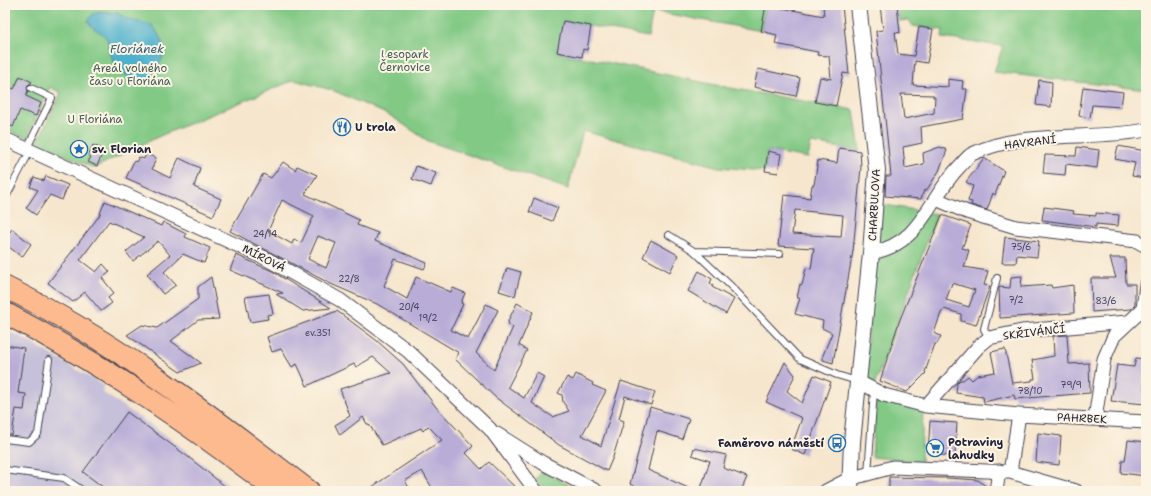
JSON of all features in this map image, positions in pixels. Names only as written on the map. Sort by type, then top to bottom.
[{"type":"highway","points":[[5,287],[76,325],[144,368],[309,491]]},
{"type":"highway","points":[[5,313],[47,335],[132,386],[212,441],[277,491]]},
{"type":"street","name":"CHARBULOVA","points":[[849,485],[857,381],[871,253],[877,170],[858,5]]},
{"type":"street","name":"HAVRANÍ","points":[[871,253],[894,246],[912,233],[953,172],[970,155],[992,146],[1027,140],[1122,135],[1146,130]]},
{"type":"street","name":"MÍROVÁ","points":[[5,139],[265,258],[340,300],[408,351],[490,429]]},
{"type":"street","points":[[936,199],[967,212],[1016,227],[1137,241],[1146,246]]},
{"type":"street","points":[[1095,419],[1104,360],[1114,336],[1127,322],[1143,309],[1146,286]]},
{"type":"street","name":"SKŘIVÁNČÍ","points":[[926,406],[978,347],[989,338],[1022,331],[1127,322]]},
{"type":"street","name":"PAHRBEK","points":[[857,381],[884,395],[926,406],[1019,414],[1146,422]]},
{"type":"street","points":[[996,491],[1004,472],[1019,414]]},
{"type":"street","points":[[490,429],[536,491]]},
{"type":"street","points":[[490,429],[543,463],[596,491]]},
{"type":"street","points":[[826,491],[849,485],[868,474],[893,467],[1004,472],[1076,491]]},
{"type":"lane","points":[[5,199],[52,98],[32,88]]},
{"type":"lane","points":[[669,235],[694,251],[735,290],[800,359],[837,375],[857,381]]},
{"type":"lane","points":[[694,251],[780,254]]},
{"type":"lane","points":[[989,338],[984,329],[997,278]]},
{"type":"lane","points":[[5,439],[29,442],[38,434],[49,360]]},
{"type":"lane","points":[[868,474],[874,390]]},
{"type":"lane","points":[[5,470],[64,478],[83,491]]},
{"type":"shaded area","points":[[5,331],[21,337],[103,385],[102,392],[167,436],[238,491],[5,491]]},
{"type":"green space","points":[[5,5],[766,5],[761,31],[653,11],[648,37],[564,21],[557,52],[730,88],[854,110],[860,151],[811,143],[808,158],[768,151],[765,171],[719,167],[583,131],[568,189],[428,141],[391,116],[332,90],[294,80],[162,135],[94,168],[37,143],[61,93],[50,87],[27,138],[5,129]]},
{"type":"green space","points":[[1146,5],[1146,90],[994,72],[1003,46],[942,38],[943,30],[913,26],[909,20],[899,21],[897,6]]},
{"type":"green space","points":[[880,204],[937,214],[875,384],[864,373]]},
{"type":"green space","points":[[876,396],[923,409],[921,462],[872,457]]},
{"type":"green space","points":[[542,471],[580,491],[548,491],[535,480]]},
{"type":"water","name":"Floriánek","points":[[106,12],[117,13],[125,18],[152,25],[160,37],[164,47],[163,58],[151,76],[142,83],[128,76],[119,69],[113,60],[106,38],[93,28],[88,21],[93,14]]},
{"type":"building","points":[[766,5],[824,16],[823,5],[842,5],[849,74],[843,73],[836,106],[815,102],[820,77],[831,79],[829,56],[817,55],[818,52],[775,44],[777,35],[761,31]]},
{"type":"building","points":[[880,5],[897,5],[900,33],[895,32],[898,54],[914,56],[919,27],[933,29],[927,63],[915,61],[913,85],[948,87],[948,79],[963,81],[962,89],[967,89],[963,119],[921,127],[922,143],[903,147],[905,168],[924,164],[923,153],[940,147],[947,150],[939,171],[926,191],[924,190],[921,199],[885,196],[886,176],[891,176],[876,31],[883,30]],"holes":[[[901,94],[933,95],[933,97],[935,97],[934,113],[904,119]]]},
{"type":"building","points":[[563,21],[591,26],[587,50],[583,49],[582,57],[557,52]]},
{"type":"building","points":[[758,69],[800,78],[796,96],[754,87]]},
{"type":"building","points":[[20,76],[32,82],[27,86],[28,91],[26,96],[41,103],[36,116],[20,110],[13,127],[5,123],[5,85],[14,89]]},
{"type":"building","points":[[1039,80],[1052,82],[1051,107],[1036,105]]},
{"type":"building","points":[[1083,87],[1123,92],[1121,107],[1092,105],[1090,118],[1079,116]]},
{"type":"building","points":[[93,145],[104,150],[97,166],[88,162],[91,157],[88,156]]},
{"type":"building","points":[[1118,146],[1146,151],[1145,178],[1132,176],[1135,163],[1115,159]]},
{"type":"building","points":[[1077,147],[1099,150],[1097,168],[1066,164],[1065,175],[1043,173],[1045,155],[1076,156]]},
{"type":"building","points":[[839,148],[860,151],[861,167],[853,251],[833,363],[823,360],[823,355],[832,333],[822,328],[823,321],[795,314],[800,298],[797,298],[800,284],[802,285],[806,268],[811,269],[814,248],[778,246],[784,195],[810,198],[812,185],[814,185],[818,160],[837,163]],"holes":[[[795,210],[843,215],[841,237],[792,234]]]},
{"type":"building","points":[[768,151],[781,154],[778,173],[765,171]]},
{"type":"building","points":[[146,154],[156,158],[152,169],[170,178],[179,158],[200,168],[194,187],[221,199],[213,216],[126,178],[134,161],[136,162],[139,157],[144,159]]},
{"type":"building","points":[[984,158],[1004,171],[995,195],[993,193],[987,210],[971,205],[972,202],[968,201],[973,186],[966,182]]},
{"type":"building","points":[[283,162],[295,170],[297,166],[317,175],[305,194],[359,220],[357,225],[378,233],[375,241],[427,263],[424,269],[395,259],[384,286],[407,299],[416,277],[451,292],[453,288],[465,293],[461,303],[463,304],[451,330],[468,339],[486,304],[498,310],[476,353],[494,370],[513,327],[509,325],[508,321],[517,303],[533,312],[519,345],[527,350],[508,387],[524,398],[537,373],[544,377],[532,403],[553,417],[569,411],[563,402],[562,395],[558,393],[567,377],[573,380],[576,374],[593,383],[592,385],[606,391],[582,435],[601,446],[621,381],[655,392],[651,405],[625,396],[619,419],[624,421],[607,471],[559,445],[495,397],[455,359],[459,353],[377,304],[331,284],[230,231],[263,174],[271,178]],"holes":[[[282,200],[314,216],[301,243],[294,239],[292,244],[268,231]],[[318,236],[336,243],[326,268],[308,259]]]},
{"type":"building","points":[[416,166],[436,173],[431,186],[412,179]]},
{"type":"building","points":[[46,176],[68,185],[62,200],[50,195],[36,215],[26,208],[38,190],[30,187],[34,177],[44,181]]},
{"type":"building","points":[[534,198],[558,208],[552,221],[529,212]]},
{"type":"building","points":[[105,201],[161,226],[163,222],[186,234],[185,237],[210,248],[204,263],[183,254],[164,272],[176,285],[163,294],[147,274],[170,255],[158,241],[133,261],[126,252],[144,237],[109,221],[80,260],[96,272],[103,264],[110,272],[102,278],[114,293],[108,298],[112,303],[101,311],[85,292],[73,302],[48,283],[99,216]]},
{"type":"building","points":[[1044,207],[1074,211],[1073,214],[1096,216],[1096,213],[1119,215],[1118,226],[1096,224],[1096,227],[1042,220]]},
{"type":"building","points":[[942,215],[971,225],[962,248],[969,250],[964,267],[988,271],[984,285],[990,286],[976,325],[961,321],[961,314],[944,309],[941,313],[934,333],[941,336],[937,344],[935,344],[925,372],[926,373],[907,392],[880,381],[899,322]],"holes":[[[952,283],[975,290],[969,307],[946,300]]]},
{"type":"building","points":[[12,229],[31,244],[22,257],[5,244],[5,239]]},
{"type":"building","points":[[1005,237],[1039,241],[1037,257],[1017,255],[1016,263],[1002,263]]},
{"type":"building","points":[[651,240],[678,255],[670,272],[643,257]]},
{"type":"building","points":[[236,255],[272,271],[331,308],[303,311],[276,294],[283,293],[230,270]]},
{"type":"building","points":[[1110,258],[1125,258],[1126,284],[1135,284],[1135,305],[1131,309],[1092,312],[1091,278],[1116,278]]},
{"type":"building","points":[[507,268],[521,272],[515,296],[499,291]]},
{"type":"building","points":[[699,271],[712,279],[710,283],[713,285],[712,287],[734,299],[726,314],[688,291]]},
{"type":"building","points":[[1022,276],[1021,287],[1051,285],[1052,288],[1073,285],[1074,313],[1000,318],[999,287],[1010,288],[1011,277]]},
{"type":"building","points":[[211,277],[219,319],[198,320],[171,341],[201,363],[180,372],[127,335],[142,325],[157,328],[198,299],[198,287]]},
{"type":"building","points":[[269,294],[273,314],[267,315],[268,319],[250,322],[245,297]]},
{"type":"building","points":[[337,311],[376,340],[403,364],[436,407],[473,446],[466,453],[481,469],[489,462],[519,491],[489,491],[486,488],[481,491],[434,491],[422,471],[405,481],[411,491],[366,491],[442,440],[428,426],[423,431],[421,428],[382,445],[363,417],[340,435],[335,425],[350,416],[340,389],[391,373],[373,357],[356,367],[354,364],[307,386],[297,364],[292,367],[281,349],[272,352],[267,337]]},
{"type":"building","points":[[1067,335],[1069,364],[1089,363],[1090,393],[1015,399],[1014,395],[984,402],[983,397],[956,393],[957,383],[960,380],[963,380],[968,376],[972,380],[978,375],[995,372],[991,352],[1005,349],[1012,383],[1032,381],[1032,379],[1035,379],[1032,360],[1054,356],[1053,336]]},
{"type":"building","points":[[5,345],[24,348],[18,393],[26,394],[24,410],[16,409],[12,435],[5,435]]},
{"type":"building","points":[[1136,358],[1146,359],[1144,390],[1146,390],[1146,404],[1111,401],[1117,365],[1134,367]]},
{"type":"building","points":[[785,362],[795,375],[787,391],[802,403],[814,375],[831,382],[805,455],[791,449],[802,418],[766,402]]},
{"type":"building","points":[[650,407],[689,419],[682,439],[657,431],[648,470],[695,491],[644,491],[630,484]]},
{"type":"building","points":[[127,412],[187,456],[231,491],[108,491],[83,472]]},
{"type":"building","points":[[930,421],[957,423],[955,456],[928,454]]},
{"type":"building","points":[[1038,433],[1061,436],[1059,465],[1036,462]]},
{"type":"building","points":[[1128,440],[1146,442],[1146,476],[1121,473],[1122,461],[1125,461]]},
{"type":"building","points":[[694,448],[726,455],[723,468],[747,477],[741,491],[700,491],[710,461],[692,455]]},
{"type":"building","points":[[889,477],[978,480],[988,488],[988,491],[889,491]]},
{"type":"place","name":"U trola","points":[[342,127]]},
{"type":"place","name":"sv. Florian","points":[[79,149]]},
{"type":"place","name":"Faměrovo náměstí","points":[[837,443]]},
{"type":"place","name":"Potraviny lahudky","points":[[935,448]]},
{"type":"park label","name":"Lesopark Černovice","points":[[405,60]]},
{"type":"park label","name":"Areál volného času u Floriána","points":[[130,74]]},
{"type":"park label","name":"U Floriána","points":[[95,119]]}]
